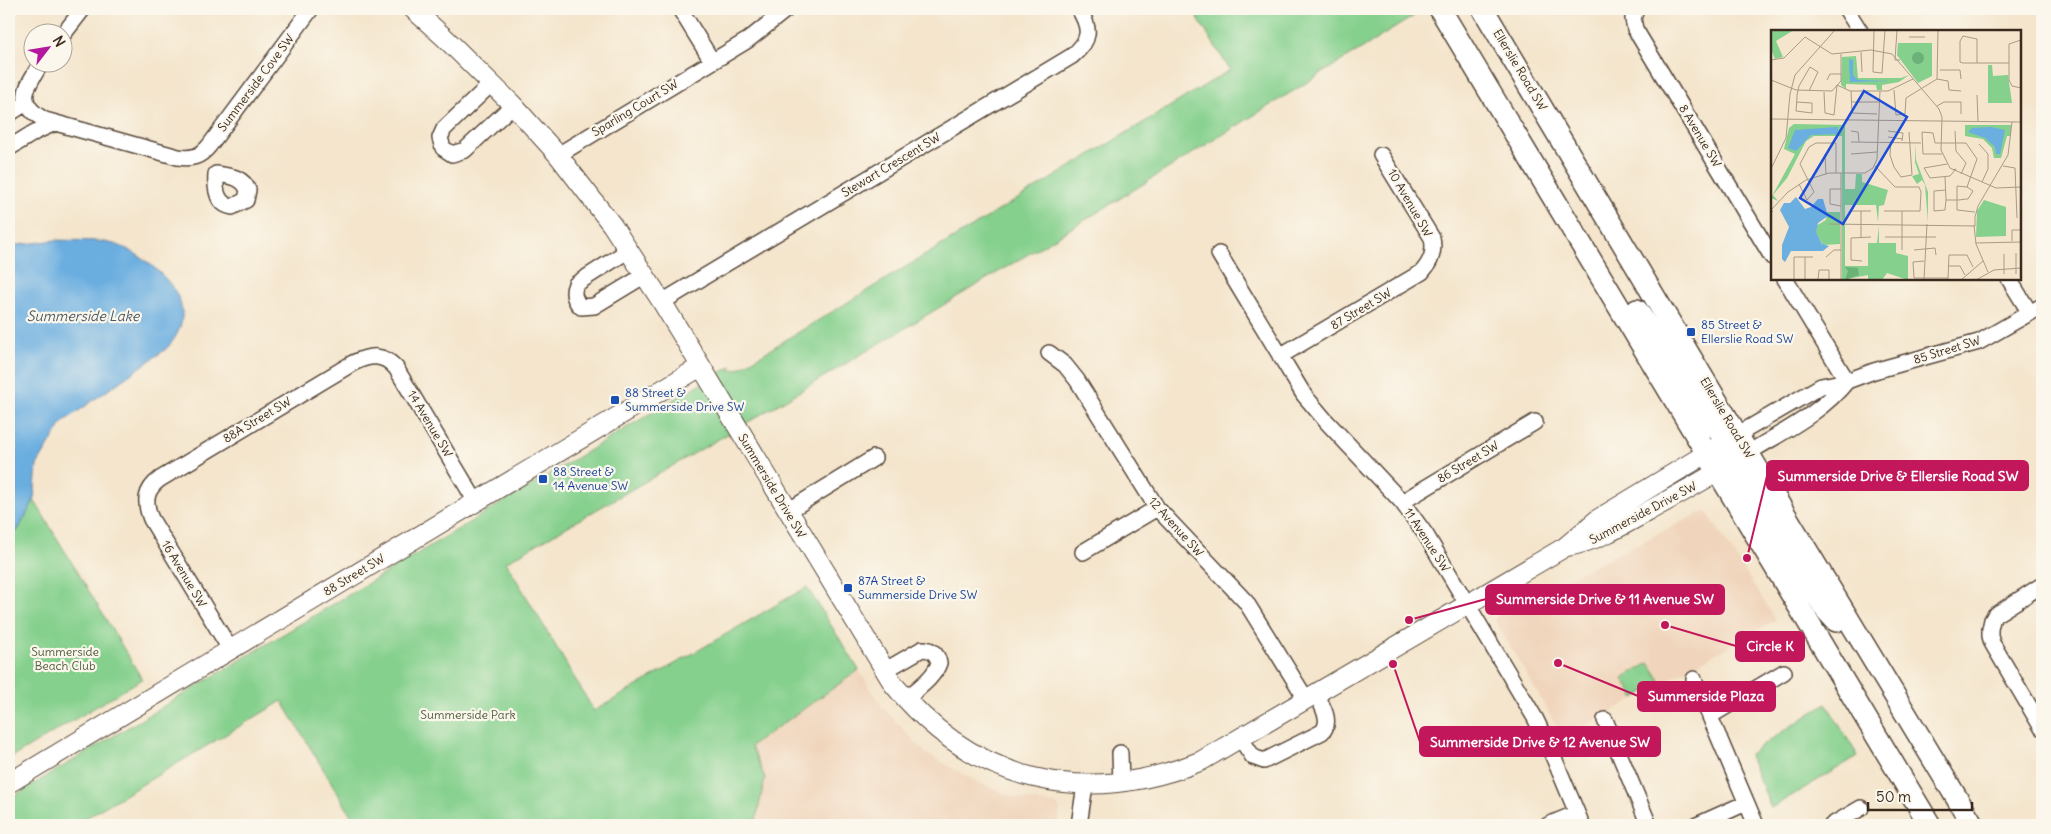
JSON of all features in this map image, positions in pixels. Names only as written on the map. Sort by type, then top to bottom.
[{"type":"main road","points":[[1440,9],[1569,221],[1706,453],[1716,457],[1930,825]]},
{"type":"main road","name":"Ellerslie Road SW","points":[[1483,9],[1732,438]]},
{"type":"main road","points":[[1569,221],[1611,271],[1732,438],[1732,448],[1748,453]]},
{"type":"main road","name":"Ellerslie Road SW","points":[[1748,453],[1973,825]]},
{"type":"main road","points":[[1723,469],[1740,477],[1826,610],[1886,681]]},
{"type":"street","points":[[72,22],[82,9]]},
{"type":"street","name":"Summerside Cove SW","points":[[199,156],[209,146],[311,9]]},
{"type":"street","name":"Summerside Drive SW","points":[[413,9],[514,105],[558,155],[593,199],[629,250],[662,302],[884,671],[906,699],[934,727],[973,754],[1011,771],[1048,780],[1085,785],[1121,783],[1144,779],[1184,768],[1201,761],[1565,547],[1598,519],[1706,453]]},
{"type":"street","points":[[680,9],[712,61]]},
{"type":"street","name":"Sparling Court SW","points":[[558,155],[761,30],[787,9]]},
{"type":"street","name":"Stewart Crescent SW","points":[[662,302],[1072,56],[1080,50],[1088,36],[1086,21],[1079,9]]},
{"type":"street","points":[[1846,9],[1859,30]]},
{"type":"street","name":"8 Avenue SW","points":[[1634,11],[1635,29],[1771,255]]},
{"type":"street","points":[[36,72],[25,91],[26,103],[36,116],[178,157],[199,156],[216,174]]},
{"type":"street","points":[[492,83],[444,129],[440,138],[443,148],[452,154],[465,150],[514,105]]},
{"type":"street","points":[[9,114],[26,103]]},
{"type":"street","points":[[9,148],[35,132],[55,123]]},
{"type":"street","name":"10 Avenue SW","points":[[1381,154],[1429,231],[1432,238],[1433,253]]},
{"type":"street","points":[[629,250],[576,284],[573,290],[576,302],[581,307],[594,306],[645,275]]},
{"type":"street","name":"87 Street SW","points":[[1280,356],[1422,272],[1427,267],[1433,253]]},
{"type":"street","name":"11 Avenue SW","points":[[1219,254],[1280,356],[1313,406],[1402,502],[1426,535],[1539,726],[1579,819]]},
{"type":"street","points":[[1786,280],[1847,381]]},
{"type":"street","points":[[2010,280],[2036,310]]},
{"type":"street","name":"85 Street SW","points":[[1706,453],[1806,393],[1822,386],[1847,381],[1874,370],[1979,342],[2036,310]]},
{"type":"street","name":"12 Avenue SW","points":[[1049,353],[1065,365],[1077,380],[1156,508],[1246,602],[1311,696]]},
{"type":"street","name":"88A Street SW","points":[[146,496],[149,488],[154,483],[168,474],[353,363],[375,356]]},
{"type":"street","name":"14 Avenue SW","points":[[375,356],[387,360],[396,368],[476,502]]},
{"type":"street","name":"88 Street SW","points":[[9,783],[700,367]]},
{"type":"street","name":"85 Street SW","points":[[1723,469],[1819,408],[1836,394],[1847,381]]},
{"type":"street","name":"86 Street SW","points":[[1402,502],[1534,422]]},
{"type":"street","points":[[788,511],[874,458]]},
{"type":"street","name":"Summerside Drive SW","points":[[1565,547],[1585,544],[1604,536],[1723,469]]},
{"type":"street","name":"16 Avenue SW","points":[[146,496],[147,509],[151,518],[230,649]]},
{"type":"street","points":[[1083,552],[1156,508]]},
{"type":"street","points":[[2042,585],[2003,609],[1992,620],[1990,629],[1990,636],[1996,650],[2042,728]]},
{"type":"street","points":[[884,671],[922,649],[934,652],[939,663],[937,669],[906,699]]},
{"type":"street","points":[[1710,716],[1784,672]]},
{"type":"street","points":[[1694,679],[1756,825]]},
{"type":"street","points":[[1241,738],[1254,757],[1264,761],[1322,732],[1326,728],[1327,722],[1311,696]]},
{"type":"street","points":[[1605,720],[1649,825]]},
{"type":"street","points":[[1120,752],[1121,783]]},
{"type":"street","points":[[1079,825],[1085,785]]},
{"type":"street","points":[[1697,825],[1746,803]]},
{"type":"street","points":[[1832,825],[1861,808]]},
{"type":"street","points":[[1548,825],[1579,819]]},
{"type":"shaded area","points":[[1706,510],[1776,620],[1564,738],[1495,621],[1498,613]]},
{"type":"shaded area","points":[[859,670],[882,707],[926,753],[975,781],[1013,797],[1057,805],[1060,809],[1058,825],[755,825],[765,778],[751,746]]},
{"type":"green space","name":"Summerside Park","points":[[1192,9],[1410,9],[1414,16],[1090,217],[757,417],[506,562],[594,711],[807,587],[859,670],[751,746],[765,778],[755,825],[357,825],[282,701],[74,825],[9,825],[9,799],[688,391],[732,366],[730,370],[738,369],[1230,70]]},
{"type":"green space","name":"Summerside Beach Club","points":[[34,500],[142,679],[9,759],[9,540],[18,530]]},
{"type":"green space","points":[[1649,663],[1661,682],[1635,698],[1623,678]]},
{"type":"green space","points":[[1826,703],[1858,756],[1771,808],[1749,754]]},
{"type":"water","name":"Summerside Lake","points":[[56,240],[107,242],[143,258],[170,284],[181,304],[182,315],[175,337],[166,349],[63,422],[37,465],[34,500],[18,530],[9,540],[9,246]]},
{"type":"place","name":"85 Street & Ellerslie Road SW","points":[[1691,332]]},
{"type":"place","name":"88 Street & Summerside Drive SW","points":[[615,400]]},
{"type":"place","name":"88 Street & 14 Avenue SW","points":[[543,479]]},
{"type":"place","name":"Summerside Drive & Ellerslie Road SW","points":[[1747,558]]},
{"type":"place","name":"87A Street & Summerside Drive SW","points":[[848,588]]},
{"type":"place","name":"Summerside Drive & 11 Avenue SW","points":[[1409,620]]},
{"type":"place","name":"Circle K","points":[[1665,625]]},
{"type":"place","name":"Summerside Plaza","points":[[1558,663]]},
{"type":"place","name":"Summerside Drive & 12 Avenue SW","points":[[1393,664]]}]
